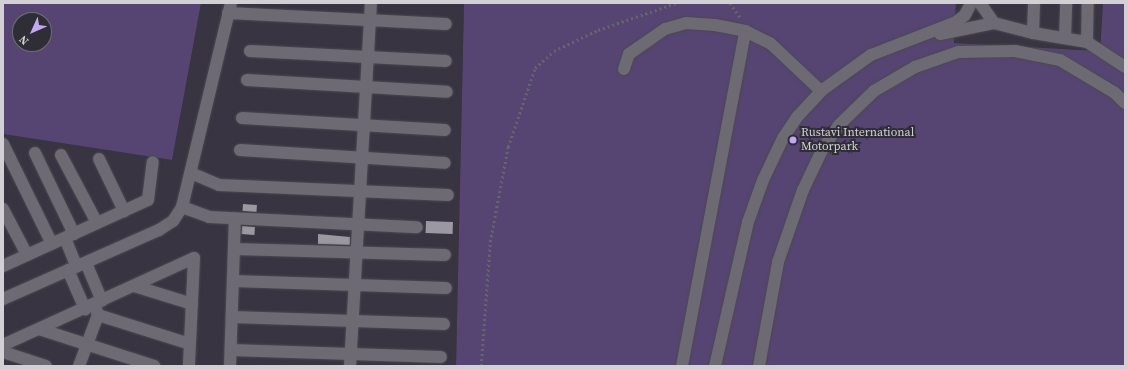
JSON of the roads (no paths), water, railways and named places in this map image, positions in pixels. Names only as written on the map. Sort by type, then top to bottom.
[{"type":"street","points":[[351,360],[371,3]]},
{"type":"street","points":[[715,366],[747,229],[763,180],[783,138],[798,116],[821,91],[871,55],[956,22],[965,15],[971,3]]},
{"type":"street","points":[[980,3],[994,23]]},
{"type":"street","points":[[1033,33],[1034,3]]},
{"type":"street","points":[[1065,38],[1066,3]]},
{"type":"street","points":[[1086,42],[1088,3]]},
{"type":"street","points":[[3,299],[159,230],[173,221],[182,207],[230,8],[370,20],[446,24]]},
{"type":"street","points":[[624,69],[629,54],[665,29],[686,22],[745,31],[770,44],[821,91]]},
{"type":"street","points":[[925,34],[941,34],[994,23],[1033,33],[1086,42],[1125,68]]},
{"type":"street","points":[[682,366],[745,31]]},
{"type":"street","points":[[250,51],[446,61]]},
{"type":"street","points":[[759,366],[778,262],[802,190],[823,148],[839,125],[874,91],[915,67],[958,52],[1015,51],[1060,60],[1115,93],[1125,103]]},
{"type":"street","points":[[247,80],[447,92]]},
{"type":"street","points":[[242,118],[445,130]]},
{"type":"street","points":[[3,144],[52,244]]},
{"type":"street","points":[[240,150],[445,163]]},
{"type":"street","points":[[35,153],[70,236],[77,266],[95,308],[87,345],[79,366]]},
{"type":"street","points":[[61,156],[96,224]]},
{"type":"street","points":[[99,159],[124,211]]},
{"type":"street","points":[[3,266],[148,200],[153,162]]},
{"type":"street","points":[[190,173],[219,185],[448,195]]},
{"type":"street","points":[[182,207],[209,217],[417,228]]},
{"type":"street","points":[[3,209],[27,255]]},
{"type":"street","points":[[230,366],[235,219]]},
{"type":"street","points":[[234,249],[445,255]]},
{"type":"street","points":[[3,345],[39,329],[95,308],[134,286],[194,258],[189,366]]},
{"type":"street","points":[[77,266],[95,308],[190,344]]},
{"type":"street","points":[[232,281],[446,288]]},
{"type":"street","points":[[134,286],[192,304]]},
{"type":"street","points":[[232,317],[444,324]]},
{"type":"street","points":[[39,329],[154,366]]},
{"type":"street","points":[[230,350],[351,360],[441,357]]},
{"type":"street","points":[[3,352],[46,366]]},
{"type":"place","name":"Rustavi International Motorpark","points":[[793,140]]}]
